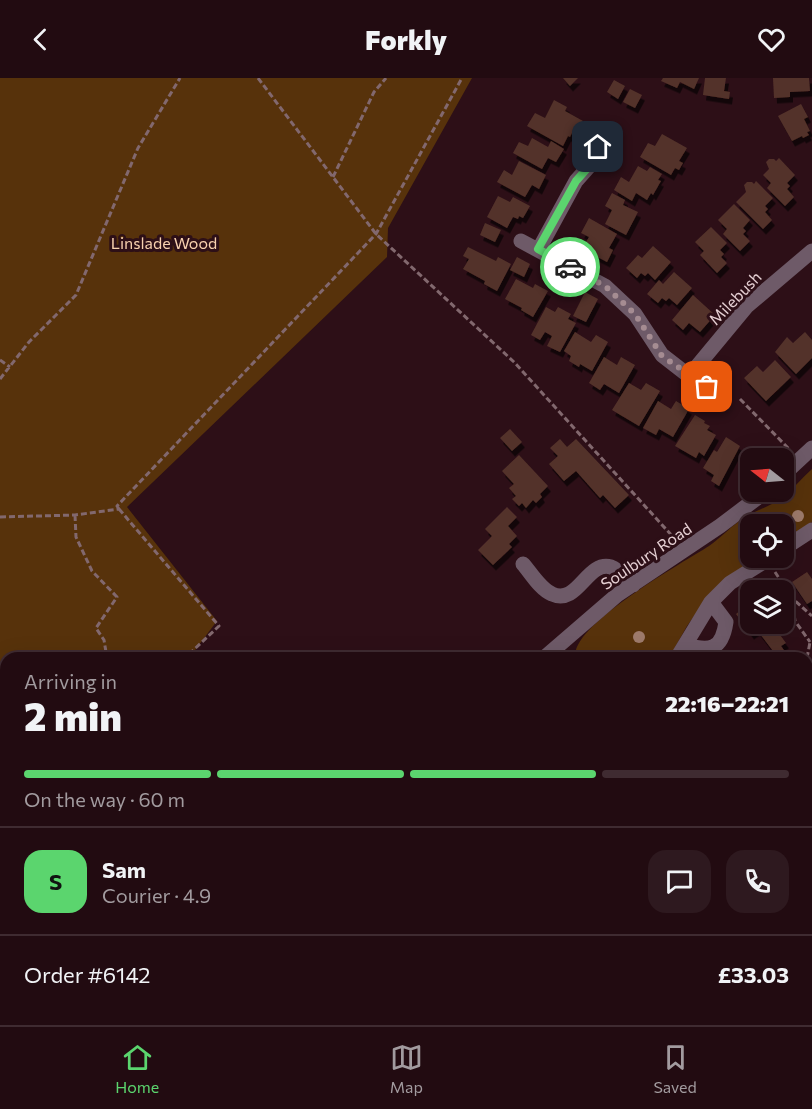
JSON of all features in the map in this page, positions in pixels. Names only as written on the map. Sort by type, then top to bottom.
[{"type":"street","points":[[538,249],[576,181],[592,163],[604,131]]},
{"type":"street","points":[[521,241],[605,286],[635,314],[662,356],[724,399]]},
{"type":"street","name":"Milebush","points":[[689,376],[747,306],[812,251]]},
{"type":"street","points":[[794,465],[812,448]]},
{"type":"street","name":"Soulbury Road","points":[[555,652],[617,595],[751,502]]},
{"type":"street","points":[[794,542],[812,530]]},
{"type":"street","points":[[523,564],[546,591],[556,596],[569,594],[595,571],[605,567],[617,570],[633,585]]},
{"type":"street","points":[[681,652],[711,602],[730,583],[754,568]]},
{"type":"street","points":[[681,652],[710,649],[722,638],[726,622],[711,602]]},
{"type":"path","points":[[0,379],[29,342],[76,295],[138,148],[180,78]]},
{"type":"path","points":[[258,78],[376,234],[514,362],[685,550]]},
{"type":"path","points":[[333,177],[374,92],[386,78]]},
{"type":"path","points":[[191,652],[219,626],[117,506],[376,234],[462,78]]},
{"type":"path","points":[[0,360],[10,367]]},
{"type":"path","points":[[724,399],[737,396],[799,460]]},
{"type":"path","points":[[0,517],[75,515],[119,508]]},
{"type":"path","points":[[75,515],[76,537],[92,571],[117,597],[96,628],[104,640],[106,652]]},
{"type":"path","points":[[794,600],[812,616]]},
{"type":"path","points":[[794,613],[795,621],[811,642]]},
{"type":"green space","name":"Linslade Wood","points":[[0,78],[472,78],[388,228],[387,257],[127,507],[217,621],[194,652],[0,652]]},
{"type":"green space","points":[[812,469],[812,522],[794,533],[794,514],[751,514],[773,503],[794,502],[794,486]]},
{"type":"green space","points":[[740,521],[740,568],[743,568],[706,599],[672,652],[577,652],[578,645],[589,630],[608,613],[654,580],[709,546]]},
{"type":"building","points":[[563,78],[578,78],[570,86]]},
{"type":"building","points":[[663,78],[699,78],[694,89],[680,82],[677,88],[661,81]]},
{"type":"building","points":[[705,78],[726,78],[724,91],[730,92],[729,99],[703,95]]},
{"type":"building","points":[[773,78],[809,78],[810,91],[790,92],[790,97],[774,98]]},
{"type":"building","points":[[614,80],[625,86],[618,99],[607,92]]},
{"type":"building","points":[[630,89],[642,95],[635,108],[623,102]]},
{"type":"building","points":[[554,100],[567,107],[565,111],[583,121],[576,134],[572,133],[570,137],[568,136],[563,146],[527,126],[535,113],[545,118]]},
{"type":"building","points":[[801,104],[808,117],[804,119],[810,131],[807,132],[809,135],[792,141],[778,116]]},
{"type":"building","points":[[662,134],[687,148],[679,161],[683,163],[679,170],[675,168],[671,175],[640,157],[648,143],[655,146]]},
{"type":"building","points":[[532,138],[548,147],[551,141],[564,149],[556,162],[548,158],[542,169],[513,153],[519,142],[528,146]]},
{"type":"building","points":[[779,158],[795,175],[787,183],[790,186],[787,189],[794,197],[785,206],[767,188],[771,183],[763,175],[769,169],[766,162],[769,159],[776,161]]},
{"type":"building","points":[[519,161],[546,175],[539,189],[532,185],[525,197],[497,182],[504,170],[512,175]]},
{"type":"building","points":[[638,166],[647,171],[650,167],[662,174],[658,180],[661,181],[653,195],[651,193],[647,200],[636,193],[632,201],[614,190],[621,177],[629,182]]},
{"type":"building","points":[[756,181],[773,198],[765,206],[768,209],[765,212],[772,220],[763,229],[736,202],[746,192],[744,185],[747,182],[754,184]]},
{"type":"building","points":[[612,193],[625,200],[623,205],[638,212],[626,235],[605,224],[612,210],[605,206]]},
{"type":"building","points":[[498,196],[510,202],[513,197],[530,206],[523,218],[513,217],[507,228],[487,217]]},
{"type":"building","points":[[734,204],[750,220],[743,228],[746,231],[743,234],[750,241],[740,251],[723,234],[727,229],[718,220]]},
{"type":"building","points":[[589,218],[617,234],[609,248],[613,250],[607,262],[582,249],[589,237],[581,233]]},
{"type":"building","points":[[485,223],[501,230],[495,242],[480,235]]},
{"type":"building","points":[[711,227],[727,243],[720,250],[724,254],[721,257],[727,263],[717,273],[700,255],[704,251],[695,242]]},
{"type":"building","points":[[653,246],[671,262],[655,280],[648,273],[645,276],[641,273],[637,278],[626,268],[638,255],[642,258]]},
{"type":"building","points":[[468,247],[496,261],[498,257],[511,264],[497,291],[484,284],[485,281],[463,269],[469,259],[463,256]]},
{"type":"building","points":[[517,257],[530,264],[524,277],[510,270]]},
{"type":"building","points":[[674,272],[692,288],[677,305],[669,298],[666,301],[662,298],[658,303],[647,294],[659,280],[663,284]]},
{"type":"building","points":[[516,279],[533,288],[535,284],[548,291],[533,317],[505,299]]},
{"type":"building","points":[[585,292],[598,299],[586,322],[573,316]]},
{"type":"building","points":[[693,295],[715,315],[700,332],[689,323],[683,330],[672,320]]},
{"type":"building","points":[[546,307],[555,312],[558,307],[571,314],[568,319],[576,323],[560,352],[547,346],[552,336],[545,332],[540,340],[531,335]]},
{"type":"building","points":[[575,332],[591,342],[596,335],[608,342],[592,371],[569,361],[571,356],[564,351]]},
{"type":"building","points":[[805,332],[812,340],[812,358],[796,374],[775,352],[787,337],[793,343]]},
{"type":"building","points":[[604,357],[617,365],[621,357],[635,365],[619,393],[604,384],[600,390],[589,383]]},
{"type":"building","points":[[775,360],[791,377],[766,401],[744,378],[757,366],[763,372]]},
{"type":"building","points":[[629,383],[641,390],[646,383],[660,391],[639,426],[612,410]]},
{"type":"building","points":[[658,401],[671,409],[676,401],[689,409],[673,437],[659,429],[656,435],[643,428]]},
{"type":"building","points":[[695,415],[710,426],[707,430],[716,435],[704,456],[699,452],[696,458],[675,446]]},
{"type":"building","points":[[510,429],[522,442],[512,451],[500,438]]},
{"type":"building","points":[[726,437],[740,446],[719,486],[711,481],[714,475],[703,468],[714,450],[717,452]]},
{"type":"building","points":[[560,439],[567,447],[576,439],[629,495],[615,508],[603,495],[600,498],[576,471],[564,481],[549,464],[558,456],[550,448]]},
{"type":"building","points":[[519,455],[548,486],[540,494],[542,497],[536,503],[533,500],[526,508],[522,503],[519,506],[512,499],[516,496],[509,488],[514,484],[502,471]]},
{"type":"building","points":[[507,507],[517,517],[508,526],[517,536],[509,544],[512,547],[493,565],[478,550],[492,536],[485,529]]},
{"type":"building","points":[[807,572],[812,579],[812,601],[807,604],[794,585],[794,581]]},
{"type":"building","points":[[760,634],[779,634],[786,643],[781,646],[785,652],[772,652],[773,651]]},
{"type":"way so far","points":[[570,267],[605,286],[635,314],[662,356],[707,387]]},
{"type":"route","points":[[570,267],[538,249],[576,181],[592,163],[598,147]]}]
